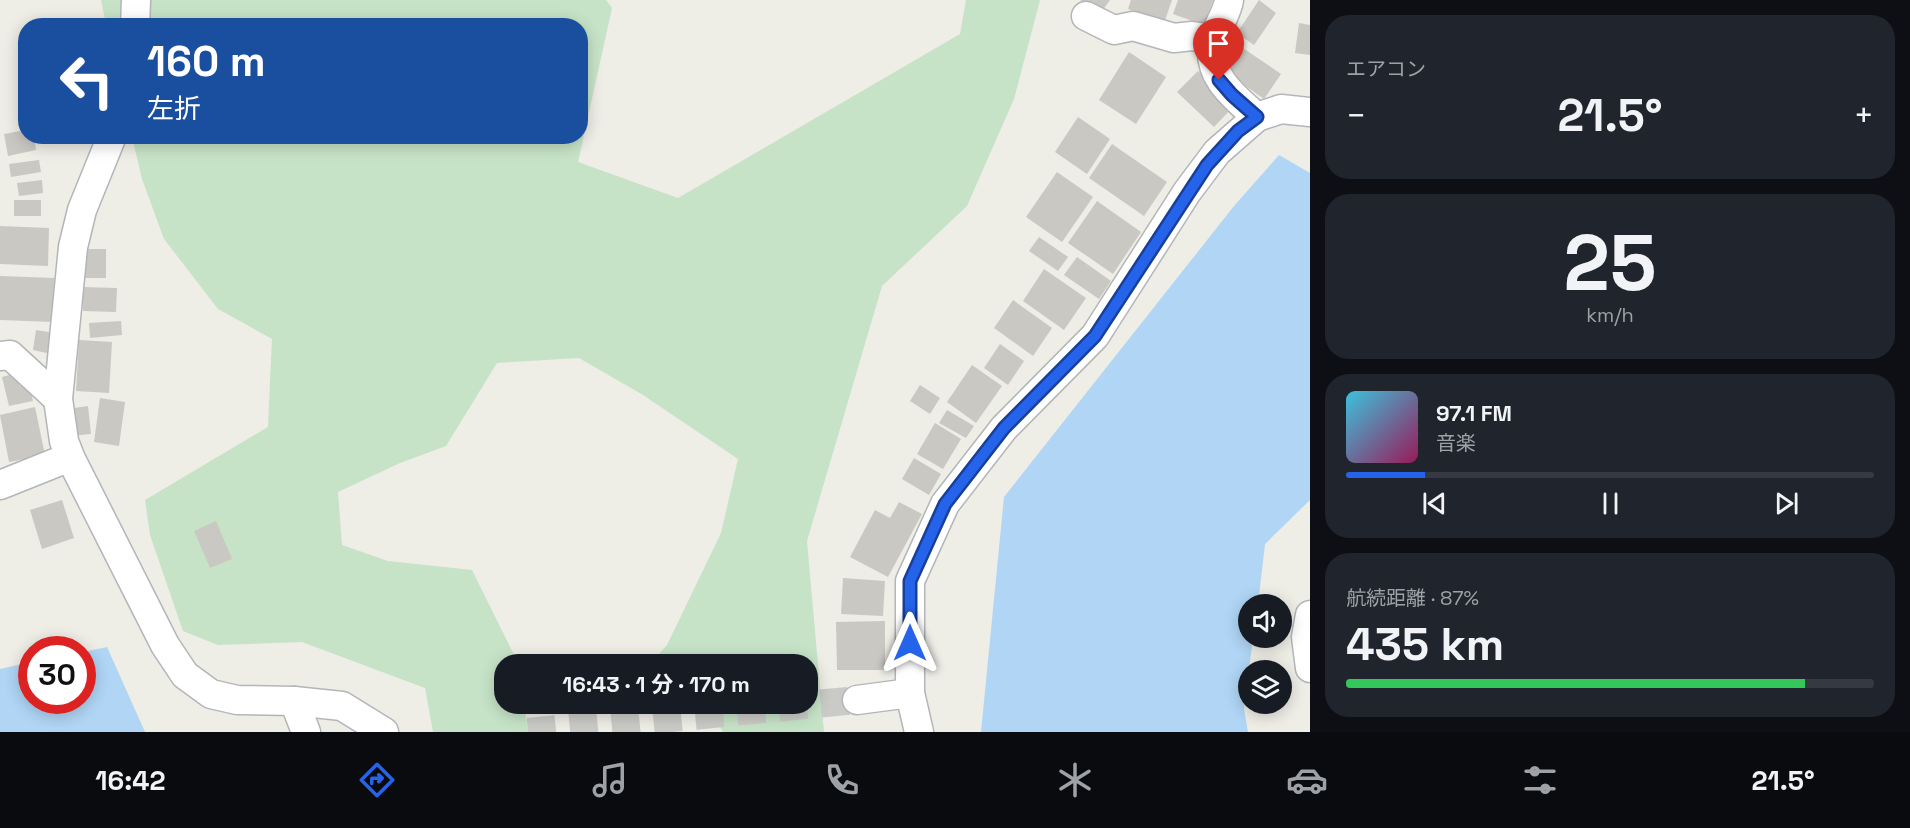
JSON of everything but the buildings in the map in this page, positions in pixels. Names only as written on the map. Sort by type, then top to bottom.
[{"type":"street","points":[[135,18],[136,0]]},
{"type":"street","points":[[1229,0],[1214,39],[1213,64],[1219,80],[1257,117]]},
{"type":"street","points":[[1086,16],[1114,30],[1133,26],[1174,38],[1192,36],[1214,39]]},
{"type":"street","points":[[919,732],[910,693],[910,581],[945,504],[1004,428],[1095,336],[1211,160],[1238,131],[1257,117],[1281,110],[1310,112]]},
{"type":"street","points":[[108,144],[82,210],[73,248],[58,399],[64,441],[70,457],[165,645],[185,675],[211,694],[237,700],[294,701],[342,706],[384,732]]},
{"type":"street","points":[[0,356],[10,355],[58,399]]},
{"type":"street","points":[[0,485],[70,457]]},
{"type":"street","points":[[1310,615],[1306,637],[1310,668]]},
{"type":"street","points":[[856,700],[910,693]]},
{"type":"street","points":[[294,701],[306,732]]},
{"type":"green space","points":[[101,0],[606,0],[612,8],[588,117],[588,18],[105,18]]},
{"type":"green space","points":[[966,0],[1040,0],[1014,99],[967,206],[882,286],[807,541],[817,654],[659,654],[667,645],[721,533],[738,459],[643,395],[579,358],[497,363],[446,446],[400,463],[338,492],[342,545],[388,561],[472,570],[513,654],[494,654],[494,714],[525,714],[528,732],[433,732],[425,688],[302,642],[218,645],[183,631],[150,535],[145,500],[268,427],[272,339],[218,309],[164,239],[142,179],[134,144],[582,144],[578,162],[678,198],[960,34]]},
{"type":"green space","points":[[818,665],[824,732],[723,732],[711,714],[818,714]]},
{"type":"water","points":[[1279,155],[1310,173],[1310,500],[1265,544],[1259,594],[1238,594],[1238,648],[1252,648],[1250,660],[1238,660],[1238,714],[1245,714],[1248,732],[981,732],[1004,497],[1234,206]]},
{"type":"water","points":[[107,647],[145,732],[0,732],[0,669],[18,665],[18,714],[96,714],[96,649]]},
{"type":"tunnel","points":[[528,732],[857,700]]},
{"type":"route","points":[[910,643],[910,581],[945,504],[1004,428],[1095,336],[1187,192],[1217,152],[1238,131],[1257,117],[1219,80]]}]
